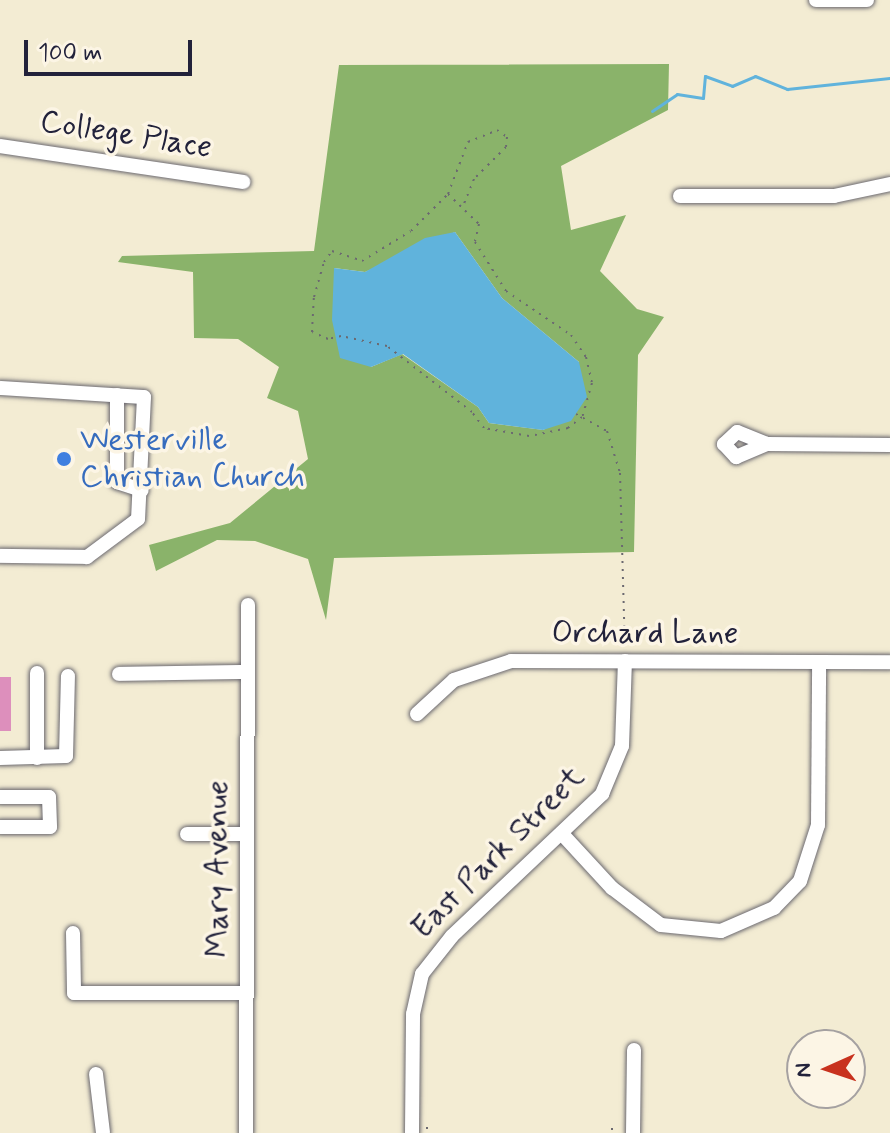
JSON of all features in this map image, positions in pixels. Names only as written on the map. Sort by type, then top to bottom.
[{"type":"street","points":[[816,0],[867,0]]},
{"type":"street","name":"College Place","points":[[0,146],[243,182]]},
{"type":"street","points":[[680,196],[834,196],[890,184]]},
{"type":"street","points":[[0,388],[144,397],[142,490],[138,519],[87,557],[0,556]]},
{"type":"street","points":[[117,395],[117,482],[142,490]]},
{"type":"street","points":[[767,444],[890,445]]},
{"type":"street","name":"Mary Avenue","points":[[246,1133],[248,605]]},
{"type":"street","name":"Orchard Lane","points":[[417,714],[454,680],[481,668],[511,661],[890,662]]},
{"type":"street","name":"East Park Street","points":[[422,1129],[413,1014],[422,974],[452,936],[564,836],[602,794],[616,764],[624,730],[625,661]]},
{"type":"street","points":[[564,836],[612,888],[661,925],[721,931],[774,908],[800,881],[818,825],[819,662]]},
{"type":"street","points":[[119,674],[248,672]]},
{"type":"street","points":[[37,673],[37,758]]},
{"type":"street","points":[[0,758],[66,756],[68,676]]},
{"type":"street","points":[[0,797],[49,797],[50,827],[0,827]]},
{"type":"street","points":[[187,834],[246,834]]},
{"type":"street","points":[[73,933],[74,993],[246,993]]},
{"type":"street","points":[[633,1133],[634,1050]]},
{"type":"street","points":[[96,1074],[103,1133]]},
{"type":"path","points":[[448,194],[479,224],[475,242],[506,291],[571,335],[586,357],[592,383],[582,417],[568,428],[529,436],[484,428],[472,412],[387,346],[321,337],[312,332],[314,297],[324,262],[332,251],[362,261],[411,231],[448,194],[468,142],[497,130],[507,137],[506,147],[474,179],[463,206]]},
{"type":"path","points":[[576,414],[607,431],[620,473],[625,661]]},
{"type":"green space","points":[[669,64],[668,110],[561,166],[571,230],[626,215],[600,271],[637,309],[664,317],[638,355],[634,552],[334,558],[326,620],[308,559],[255,541],[217,540],[156,571],[149,545],[230,523],[308,459],[298,411],[267,398],[279,367],[238,339],[194,338],[193,272],[118,262],[122,256],[314,251],[339,65]],"holes":[[[455,232],[502,298],[579,362],[544,430],[489,423],[478,407],[402,354],[371,367],[334,268],[365,272]]]},
{"type":"water","points":[[455,232],[502,298],[579,362],[587,397],[571,421],[543,430],[489,423],[478,407],[403,354],[371,367],[340,358],[332,320],[334,268],[365,272],[425,238]]},
{"type":"building","points":[[0,677],[11,677],[11,731],[0,731]]},
{"type":"waterway","points":[[652,111],[677,94],[703,98],[705,76],[732,86],[755,76],[787,89],[890,78]]},
{"type":"place","name":"Westerville Christian Church","points":[[64,459]]}]
